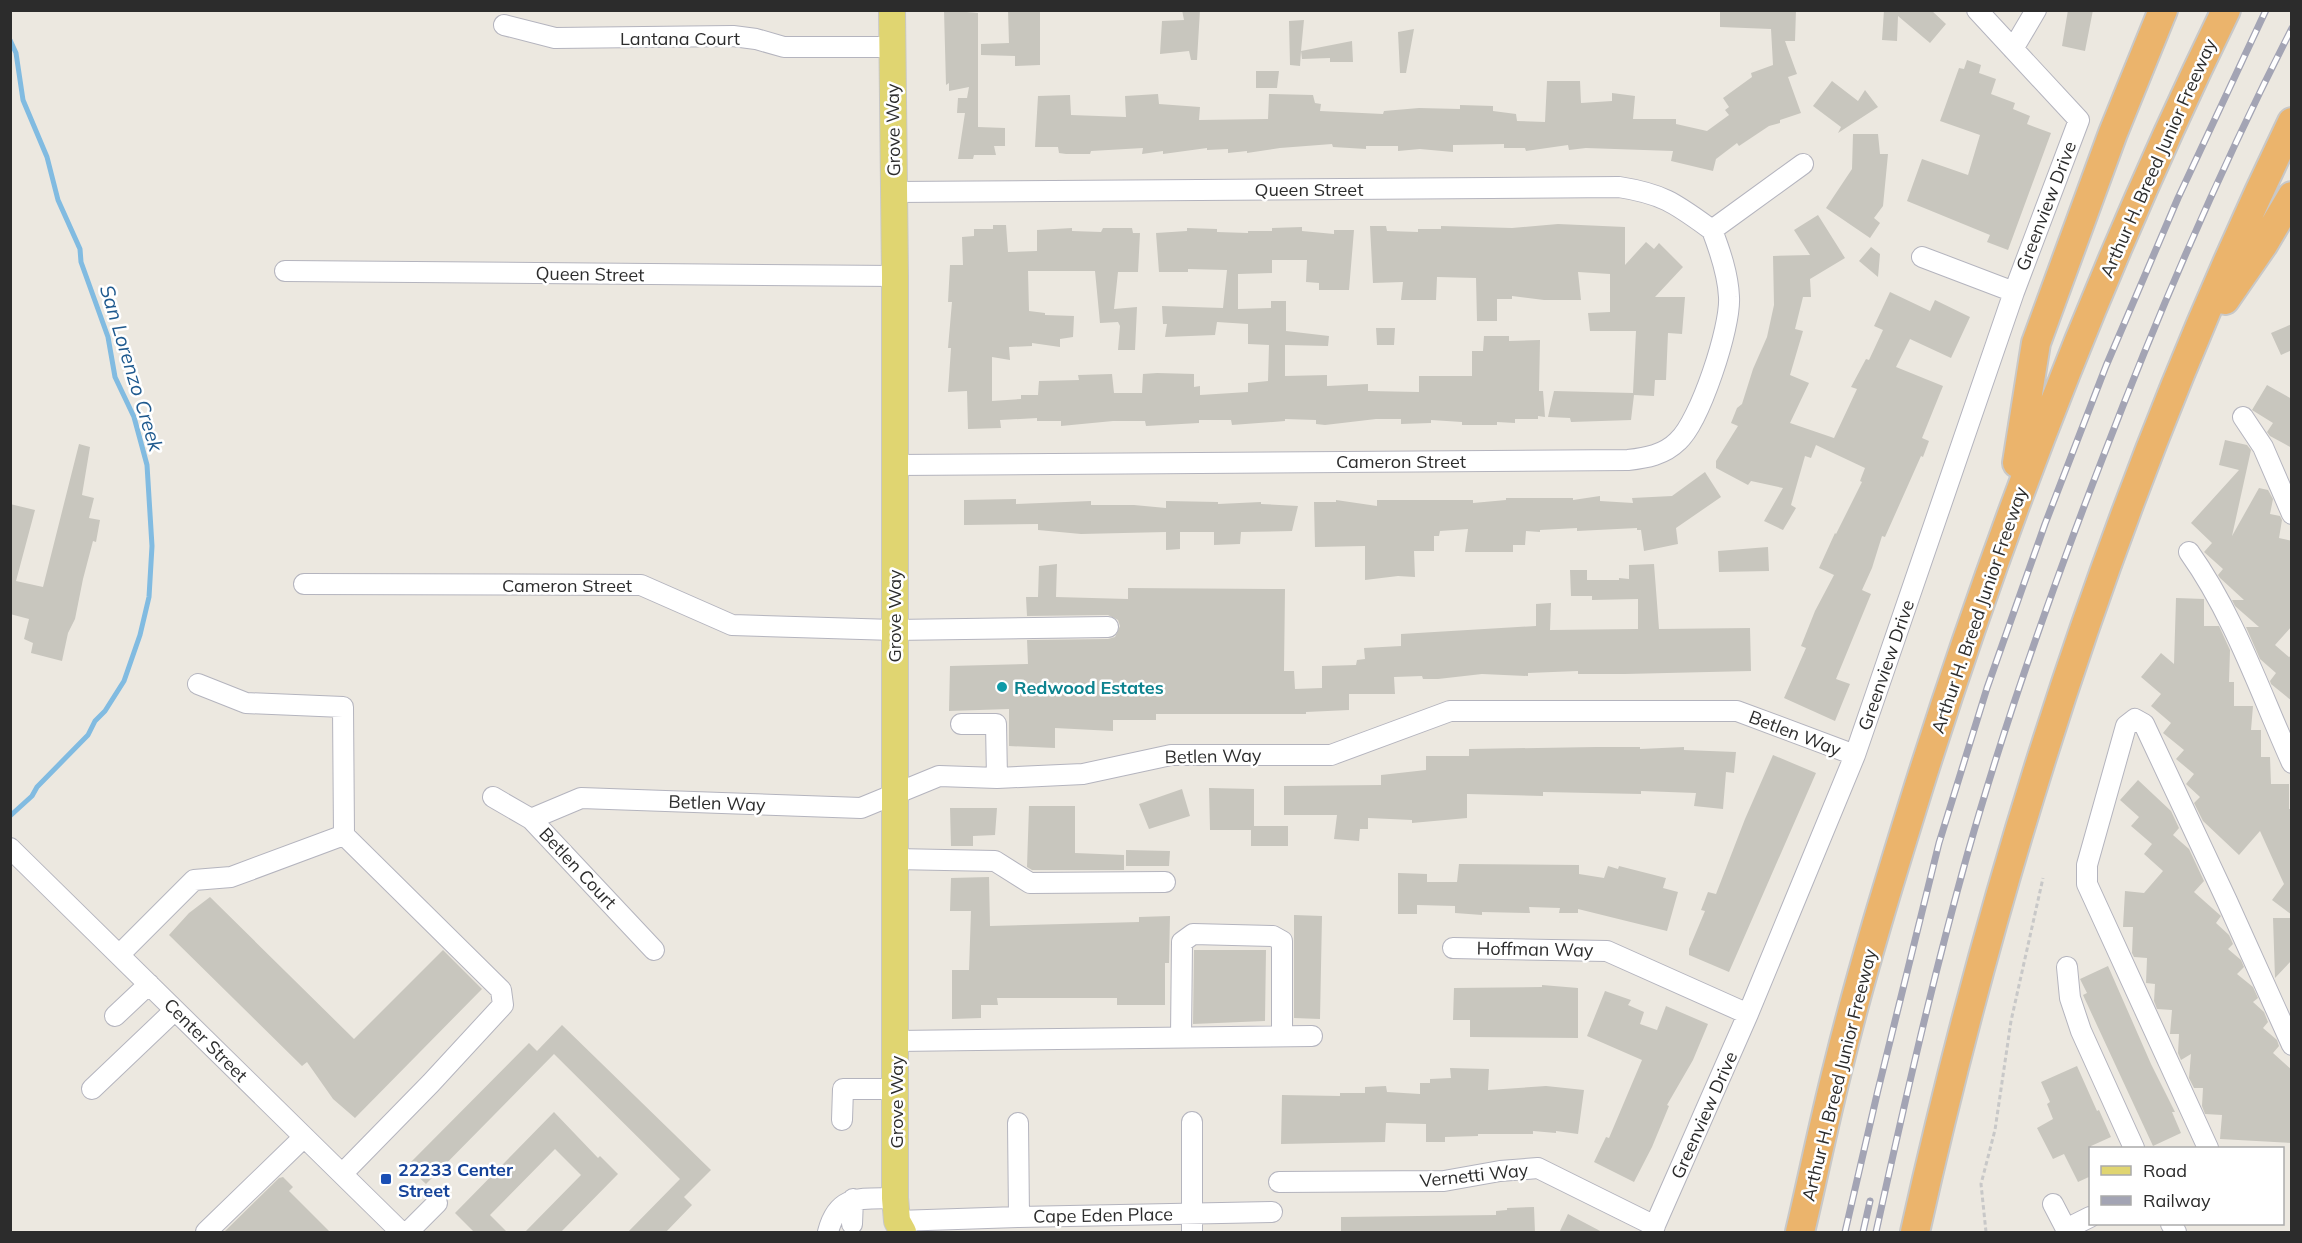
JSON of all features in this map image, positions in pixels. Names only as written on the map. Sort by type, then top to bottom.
[{"type":"highway","points":[[2007,525],[2036,343],[2113,132],[2163,10]]},
{"type":"highway","name":"Arthur H. Breed Junior Freeway","points":[[1800,1233],[1838,1066],[1881,912],[1953,679],[2007,525],[2060,385],[2114,255],[2226,10]]},
{"type":"highway","points":[[1916,1233],[1967,1016],[2029,798],[2104,573],[2191,349],[2292,122]]},
{"type":"highway","points":[[2191,349],[2263,245],[2292,196]]},
{"type":"main road","name":"Grove Way","points":[[892,10],[895,276],[896,1221]]},
{"type":"street","points":[[1977,10],[2013,49],[2036,10]]},
{"type":"street","name":"Lantana Court","points":[[504,25],[555,38],[733,36],[756,39],[784,47],[892,47]]},
{"type":"street","name":"Greenview Drive","points":[[1653,1229],[1748,1014],[1855,755],[2014,292],[2079,120],[2013,49]]},
{"type":"street","points":[[1712,230],[1803,164]]},
{"type":"street","name":"Queen Street","points":[[894,192],[1619,187],[1648,192],[1673,202],[1712,230]]},
{"type":"street","name":"Cameron Street","points":[[895,465],[1604,460],[1653,457],[1678,441],[1695,417],[1725,334],[1730,297],[1723,260],[1712,230]]},
{"type":"street","points":[[1922,257],[2014,292]]},
{"type":"street","name":"Queen Street","points":[[285,271],[895,276]]},
{"type":"street","points":[[2243,417],[2263,447],[2292,514]]},
{"type":"street","points":[[2189,552],[2204,573],[2224,612],[2292,763]]},
{"type":"street","name":"Cameron Street","points":[[304,584],[641,585],[732,625],[894,630],[1108,627]]},
{"type":"street","points":[[198,684],[246,703],[343,707],[344,835],[501,990],[504,1005],[342,1174]]},
{"type":"street","name":"Betlen Way","points":[[531,819],[581,798],[861,808],[936,776],[997,778],[1083,774],[1171,754],[1331,755],[1450,711],[1737,711],[1855,755]]},
{"type":"street","points":[[2207,1147],[2087,884],[2087,865],[2126,726],[2130,721],[2135,719],[2144,724],[2292,1046]]},
{"type":"street","points":[[961,723],[996,724],[997,778]]},
{"type":"street","name":"Betlen Court","points":[[493,797],[531,819],[654,950]]},
{"type":"street","points":[[119,955],[194,880],[231,877],[344,835]]},
{"type":"street","name":"Center Street","points":[[10,848],[342,1174],[391,1229]]},
{"type":"street","points":[[895,859],[995,861],[1030,882],[1165,882]]},
{"type":"street","points":[[1181,1037],[1182,942],[1192,934],[1273,936],[1282,941],[1282,1035]]},
{"type":"street","name":"Hoffman Way","points":[[1453,948],[1607,951],[1748,1014]]},
{"type":"street","points":[[2067,967],[2070,998],[2081,1030],[2133,1147]]},
{"type":"street","points":[[115,1016],[149,984]]},
{"type":"street","points":[[92,1089],[175,1010]]},
{"type":"street","points":[[896,1041],[1312,1036]]},
{"type":"street","points":[[842,1120],[843,1089],[896,1089]]},
{"type":"street","points":[[1192,1122],[1192,1223]]},
{"type":"street","points":[[1018,1123],[1019,1217]]},
{"type":"street","points":[[207,1233],[304,1137]]},
{"type":"street","name":"Vernetti Way","points":[[1280,1182],[1444,1181],[1500,1171],[1538,1168],[1653,1229]]},
{"type":"street","points":[[852,1224],[853,1199]]},
{"type":"street","points":[[828,1233],[832,1218],[853,1199]]},
{"type":"street","name":"Cape Eden Place","points":[[853,1199],[896,1221],[1019,1217],[1192,1223],[1272,1212]]},
{"type":"street","points":[[408,1233],[437,1203]]},
{"type":"street","points":[[2053,1204],[2066,1229],[2089,1218]]},
{"type":"path","points":[[1986,1233],[1981,1184],[1995,1130],[2011,1021],[2043,878]]},
{"type":"building","points":[[944,10],[978,13],[978,127],[1005,128],[1005,146],[994,146],[996,155],[974,155],[973,159],[958,159],[965,113],[957,113],[958,98],[967,98],[969,87],[949,91],[949,83],[946,85]]},
{"type":"building","points":[[1008,10],[1040,10],[1040,65],[1015,66],[1015,56],[981,55],[981,44],[1009,43]]},
{"type":"building","points":[[1182,10],[1200,10],[1197,60],[1191,60],[1189,51],[1160,54],[1162,21],[1184,20]]},
{"type":"building","points":[[1720,10],[1796,10],[1795,41],[1785,41],[1797,74],[1788,77],[1801,113],[1780,120],[1780,123],[1769,126],[1739,146],[1737,143],[1716,159],[1713,171],[1671,161],[1673,151],[1586,148],[1569,150],[1568,145],[1526,151],[1525,148],[1504,148],[1504,144],[1453,145],[1453,152],[1420,149],[1398,151],[1398,146],[1366,146],[1366,149],[1333,147],[1332,144],[1247,153],[1247,151],[1228,153],[1228,149],[1207,150],[1207,148],[1163,154],[1163,151],[1142,154],[1143,148],[1091,151],[1090,154],[1066,154],[1059,153],[1058,147],[1035,147],[1038,96],[1070,95],[1071,115],[1126,117],[1125,96],[1158,94],[1159,104],[1200,107],[1199,120],[1268,119],[1269,94],[1313,95],[1315,103],[1321,104],[1320,111],[1383,114],[1384,111],[1419,108],[1460,109],[1460,105],[1493,106],[1493,111],[1516,114],[1517,121],[1545,122],[1547,81],[1580,81],[1581,103],[1612,101],[1612,93],[1635,96],[1633,119],[1676,119],[1676,124],[1707,131],[1729,115],[1725,110],[1729,107],[1723,98],[1752,77],[1751,73],[1773,65],[1771,29],[1720,27]]},
{"type":"building","points":[[1884,10],[1931,10],[1946,24],[1930,43],[1898,16],[1897,41],[1882,40]]},
{"type":"building","points":[[2068,10],[2093,10],[2085,51],[2062,46]]},
{"type":"building","points":[[1304,20],[1300,66],[1290,65],[1289,21]]},
{"type":"building","points":[[1414,29],[1406,73],[1400,73],[1398,32]]},
{"type":"building","points":[[1352,41],[1353,62],[1330,62],[1330,58],[1302,59],[1301,51]]},
{"type":"building","points":[[1967,60],[1981,65],[1979,73],[1996,79],[1991,94],[2015,103],[2013,109],[2030,116],[2027,124],[2051,133],[2008,250],[1987,242],[1990,235],[1907,201],[1922,159],[1968,175],[1980,135],[1940,121],[1959,68],[1964,69]]},
{"type":"building","points":[[1256,71],[1279,71],[1277,88],[1256,88]]},
{"type":"building","points":[[1832,81],[1858,101],[1865,90],[1878,107],[1838,133],[1841,127],[1813,106]]},
{"type":"building","points":[[1853,134],[1878,134],[1880,154],[1888,154],[1883,206],[1874,218],[1880,223],[1870,238],[1826,208],[1852,169]]},
{"type":"building","points":[[1818,215],[1845,258],[1810,279],[1811,297],[1803,297],[1795,329],[1803,331],[1790,375],[1809,383],[1790,423],[1834,438],[1857,389],[1851,387],[1866,359],[1869,360],[1883,330],[1874,326],[1890,292],[1930,311],[1935,300],[1970,317],[1951,358],[1910,339],[1896,367],[1943,386],[1922,438],[1929,441],[1923,457],[1921,456],[1885,537],[1882,536],[1862,590],[1871,594],[1836,679],[1850,684],[1835,721],[1784,698],[1806,648],[1801,646],[1815,611],[1834,575],[1819,568],[1862,482],[1860,481],[1865,468],[1816,445],[1811,458],[1805,456],[1791,505],[1796,508],[1783,530],[1764,521],[1783,488],[1751,481],[1748,485],[1716,468],[1716,461],[1738,426],[1731,423],[1737,408],[1742,404],[1753,369],[1767,337],[1774,305],[1773,256],[1810,255],[1794,230]]},
{"type":"building","points":[[1558,224],[1625,227],[1625,265],[1646,242],[1654,249],[1659,243],[1683,267],[1655,297],[1685,297],[1682,334],[1668,333],[1666,380],[1655,380],[1654,396],[1634,395],[1631,420],[1571,422],[1570,418],[1548,417],[1554,391],[1633,393],[1636,331],[1590,331],[1588,313],[1610,312],[1610,274],[1578,272],[1581,300],[1544,300],[1512,296],[1512,299],[1497,299],[1497,321],[1477,321],[1476,278],[1437,277],[1436,300],[1401,300],[1403,282],[1373,283],[1370,226],[1386,226],[1387,231],[1418,232],[1418,229],[1441,229],[1441,226],[1512,228]]},
{"type":"building","points":[[993,225],[1006,225],[1008,252],[1037,251],[1037,230],[1072,228],[1072,231],[1101,232],[1103,228],[1132,228],[1133,233],[1140,233],[1138,272],[1118,272],[1114,309],[1137,307],[1135,350],[1118,350],[1120,326],[1118,322],[1100,323],[1095,271],[1028,271],[1029,311],[1045,313],[1045,315],[1074,316],[1073,337],[1060,339],[1060,347],[1032,343],[1032,346],[1009,347],[1010,360],[992,357],[992,401],[1021,399],[1021,395],[1038,395],[1039,381],[1079,380],[1078,375],[1112,374],[1114,393],[1142,393],[1143,374],[1194,374],[1194,387],[1200,386],[1200,395],[1248,392],[1248,383],[1268,381],[1269,345],[1248,344],[1248,324],[1217,322],[1215,335],[1165,337],[1167,324],[1163,324],[1162,306],[1223,308],[1227,270],[1188,269],[1188,272],[1159,272],[1156,233],[1187,231],[1187,228],[1248,233],[1248,231],[1272,231],[1272,228],[1302,227],[1302,231],[1334,234],[1334,230],[1354,230],[1349,290],[1319,290],[1319,283],[1306,282],[1307,260],[1272,260],[1272,273],[1238,274],[1238,309],[1271,308],[1271,301],[1286,301],[1286,331],[1329,336],[1328,346],[1285,345],[1285,376],[1327,375],[1327,386],[1368,384],[1368,391],[1419,392],[1419,376],[1472,376],[1472,351],[1483,351],[1484,336],[1509,336],[1509,341],[1540,340],[1539,391],[1543,391],[1545,417],[1515,419],[1515,423],[1497,422],[1497,425],[1462,425],[1462,422],[1431,420],[1431,423],[1401,424],[1401,419],[1376,419],[1325,425],[1316,424],[1316,420],[1285,419],[1285,421],[1232,425],[1231,420],[1199,420],[1199,423],[1146,426],[1145,421],[1113,421],[1061,426],[1061,421],[1037,421],[1037,418],[1000,420],[1001,428],[968,429],[967,391],[948,392],[951,348],[948,348],[952,302],[948,302],[950,265],[963,265],[962,237],[974,236],[974,229],[993,229]]},
{"type":"building","points":[[1871,247],[1880,254],[1878,277],[1859,261]]},
{"type":"building","points":[[2292,324],[2292,350],[2281,355],[2271,333]]},
{"type":"building","points":[[1376,328],[1395,328],[1394,345],[1377,345]]},
{"type":"building","points":[[2267,385],[2292,399],[2292,448],[2270,436],[2267,432],[2273,423],[2252,410]]},
{"type":"building","points":[[2225,440],[2247,445],[2251,450],[2232,536],[2259,488],[2268,490],[2273,499],[2270,514],[2280,516],[2282,520],[2279,538],[2292,541],[2292,626],[2275,645],[2289,657],[2292,655],[2292,701],[2271,684],[2270,681],[2276,673],[2260,659],[2246,627],[2259,627],[2235,606],[2232,600],[2244,600],[2220,578],[2218,575],[2223,569],[2204,552],[2212,543],[2191,523],[2239,470],[2219,465]]},
{"type":"building","points":[[79,444],[90,447],[82,495],[94,498],[89,518],[100,520],[96,542],[93,541],[75,619],[68,633],[62,661],[31,653],[33,643],[24,639],[29,619],[10,614],[10,504],[35,510],[16,581],[43,587]]},
{"type":"building","points":[[1705,472],[1721,497],[1676,528],[1678,544],[1644,551],[1641,530],[1637,528],[1526,531],[1525,545],[1513,545],[1513,552],[1465,552],[1468,529],[1440,531],[1439,536],[1434,536],[1434,551],[1414,551],[1415,577],[1398,576],[1365,580],[1365,546],[1315,547],[1314,502],[1336,502],[1336,500],[1377,506],[1377,500],[1473,500],[1473,503],[1506,500],[1506,498],[1573,498],[1573,500],[1600,496],[1600,501],[1633,503],[1632,498],[1672,496]]},
{"type":"building","points":[[1016,499],[1016,504],[1091,501],[1091,505],[1166,508],[1166,501],[1218,502],[1218,504],[1261,502],[1261,504],[1298,506],[1292,531],[1241,532],[1240,544],[1214,545],[1214,532],[1180,532],[1180,549],[1166,550],[1166,532],[1081,534],[1038,530],[1038,524],[964,525],[964,500]]},
{"type":"building","points":[[1768,547],[1769,571],[1719,572],[1718,551]]},
{"type":"building","points":[[1057,564],[1056,597],[1128,599],[1128,588],[1285,589],[1284,671],[1294,671],[1295,689],[1322,688],[1322,666],[1356,665],[1357,660],[1365,659],[1364,648],[1401,646],[1401,634],[1536,626],[1536,604],[1551,603],[1550,630],[1638,629],[1638,599],[1592,600],[1592,596],[1571,596],[1570,570],[1587,570],[1587,580],[1619,580],[1619,578],[1629,579],[1629,565],[1654,564],[1659,629],[1750,628],[1751,671],[1578,674],[1578,671],[1528,673],[1528,676],[1482,674],[1438,679],[1423,679],[1422,676],[1394,677],[1395,694],[1349,694],[1349,710],[1306,712],[1306,714],[1156,714],[1156,720],[1113,720],[1113,731],[1055,728],[1055,748],[1009,746],[1009,709],[949,711],[950,666],[1028,664],[1027,640],[1115,637],[1120,626],[1118,620],[1108,615],[1027,616],[1026,597],[1038,597],[1039,566]]},
{"type":"building","points":[[2176,598],[2204,599],[2204,626],[2219,626],[2230,650],[2229,682],[2234,682],[2234,706],[2253,706],[2251,730],[2261,730],[2261,757],[2270,757],[2271,784],[2289,784],[2289,809],[2292,809],[2292,915],[2272,900],[2284,884],[2260,831],[2239,855],[2203,821],[2194,803],[2200,797],[2186,784],[2194,774],[2176,759],[2184,750],[2163,733],[2171,723],[2151,706],[2161,694],[2141,677],[2161,653],[2174,664]]},
{"type":"building","points":[[1640,747],[1640,749],[1684,747],[1684,750],[1736,752],[1734,773],[1726,772],[1723,809],[1694,806],[1696,793],[1543,792],[1543,796],[1467,794],[1467,818],[1412,823],[1412,820],[1368,818],[1368,829],[1360,829],[1359,841],[1334,839],[1337,815],[1284,815],[1284,786],[1381,785],[1381,775],[1426,770],[1426,756],[1469,756],[1469,749]]},
{"type":"building","points":[[1773,755],[1816,773],[1729,972],[1689,955],[1689,949],[1705,911],[1701,910],[1708,892],[1716,894]]},
{"type":"building","points":[[2138,780],[2171,811],[2179,828],[2173,835],[2189,849],[2204,881],[2194,892],[2221,916],[2216,923],[2229,935],[2233,944],[2228,949],[2241,960],[2244,967],[2237,974],[2253,987],[2258,998],[2253,1002],[2264,1012],[2268,1022],[2263,1028],[2277,1040],[2279,1046],[2273,1053],[2292,1070],[2292,1143],[2220,1139],[2222,1115],[2205,1114],[2202,1106],[2203,1088],[2194,1088],[2189,1078],[2191,1054],[2181,1060],[2178,1053],[2179,1034],[2170,1034],[2172,1010],[2157,1009],[2154,1001],[2155,984],[2146,983],[2147,958],[2134,957],[2132,953],[2133,927],[2123,927],[2125,891],[2144,893],[2163,871],[2144,854],[2152,844],[2131,826],[2139,817],[2120,800]]},
{"type":"building","points":[[1209,788],[1254,789],[1254,826],[1288,826],[1288,846],[1251,846],[1251,830],[1210,830]]},
{"type":"building","points":[[1182,789],[1190,816],[1149,829],[1139,804]]},
{"type":"building","points":[[1029,806],[1075,806],[1075,853],[1124,855],[1124,870],[1032,870],[1027,867]]},
{"type":"building","points":[[950,808],[997,808],[995,835],[973,836],[973,846],[951,846]]},
{"type":"building","points":[[1126,850],[1170,851],[1169,866],[1126,866]]},
{"type":"building","points":[[1459,864],[1579,865],[1579,874],[1604,878],[1608,866],[1618,869],[1619,866],[1666,878],[1663,888],[1678,892],[1667,931],[1578,909],[1578,913],[1559,913],[1560,908],[1529,907],[1530,913],[1482,912],[1482,915],[1455,913],[1455,906],[1417,905],[1417,914],[1398,914],[1398,873],[1427,874],[1427,882],[1457,882]]},
{"type":"building","points":[[989,877],[990,926],[1139,922],[1139,917],[1170,916],[1169,963],[1165,963],[1165,1005],[1117,1005],[1117,998],[997,998],[998,1005],[981,1005],[981,1018],[952,1019],[952,970],[969,970],[971,911],[950,911],[951,878]]},
{"type":"building","points":[[210,897],[354,1039],[443,950],[482,989],[355,1118],[333,1099],[307,1062],[302,1066],[169,935],[189,913]]},
{"type":"building","points":[[1294,915],[1322,916],[1320,1019],[1294,1018]]},
{"type":"building","points":[[2273,918],[2292,918],[2292,960],[2275,978]]},
{"type":"building","points":[[1194,950],[1266,950],[1265,1021],[1193,1024]]},
{"type":"building","points":[[2108,966],[2175,1112],[2172,1112],[2181,1133],[2153,1146],[2083,995],[2087,993],[2080,979]]},
{"type":"building","points":[[1542,985],[1578,988],[1578,1038],[1470,1037],[1470,1020],[1453,1020],[1454,988],[1542,987]]},
{"type":"building","points":[[1605,991],[1631,1000],[1628,1005],[1644,1012],[1640,1024],[1657,1030],[1666,1006],[1708,1024],[1693,1060],[1667,1105],[1669,1106],[1652,1147],[1634,1182],[1594,1162],[1606,1137],[1609,1138],[1642,1060],[1587,1036]]},
{"type":"building","points":[[562,1025],[711,1170],[684,1197],[692,1205],[665,1233],[627,1233],[680,1179],[554,1054],[426,1184],[407,1166],[529,1043],[537,1051]]},
{"type":"building","points":[[2077,1066],[2111,1137],[2089,1147],[2089,1177],[2078,1182],[2064,1154],[2053,1159],[2037,1128],[2053,1119],[2047,1104],[2050,1102],[2041,1082]]},
{"type":"building","points":[[1450,1068],[1489,1069],[1488,1090],[1546,1086],[1584,1090],[1578,1134],[1533,1131],[1533,1134],[1478,1134],[1478,1136],[1445,1137],[1445,1142],[1426,1142],[1426,1124],[1386,1123],[1385,1142],[1281,1144],[1282,1095],[1340,1096],[1340,1093],[1365,1093],[1365,1087],[1386,1086],[1387,1092],[1420,1094],[1420,1083],[1430,1083],[1430,1079],[1451,1078]]},
{"type":"building","points":[[554,1112],[598,1158],[600,1156],[618,1174],[560,1233],[524,1233],[581,1175],[555,1149],[490,1215],[508,1233],[475,1233],[455,1213]]},
{"type":"building","points":[[283,1177],[293,1187],[289,1191],[331,1233],[223,1233],[279,1178]]},
{"type":"building","points":[[1534,1207],[1535,1233],[1341,1233],[1341,1217],[1496,1215],[1496,1211],[1507,1210],[1507,1208]]},
{"type":"building","points":[[1568,1214],[1604,1233],[1559,1233]]},
{"type":"waterway","name":"San Lorenzo Creek","points":[[10,40],[16,53],[23,100],[47,157],[58,200],[80,249],[81,262],[108,337],[115,377],[134,417],[147,465],[152,546],[149,597],[140,635],[124,681],[105,711],[95,721],[88,735],[37,787],[32,796],[10,816]]},
{"type":"railway","points":[[1845,1232],[1939,843],[1987,688],[2045,524],[2106,366],[2178,198],[2266,10]]},
{"type":"railway","points":[[1876,1232],[1919,1041],[1955,899],[1998,752],[2031,653],[2066,554],[2146,348],[2240,133],[2292,28]]},
{"type":"railway","points":[[1863,1232],[1870,1201]]},
{"type":"place","name":"Redwood Estates","points":[[1002,687]]},
{"type":"place","name":"22233 Center Street","points":[[386,1179]]}]
